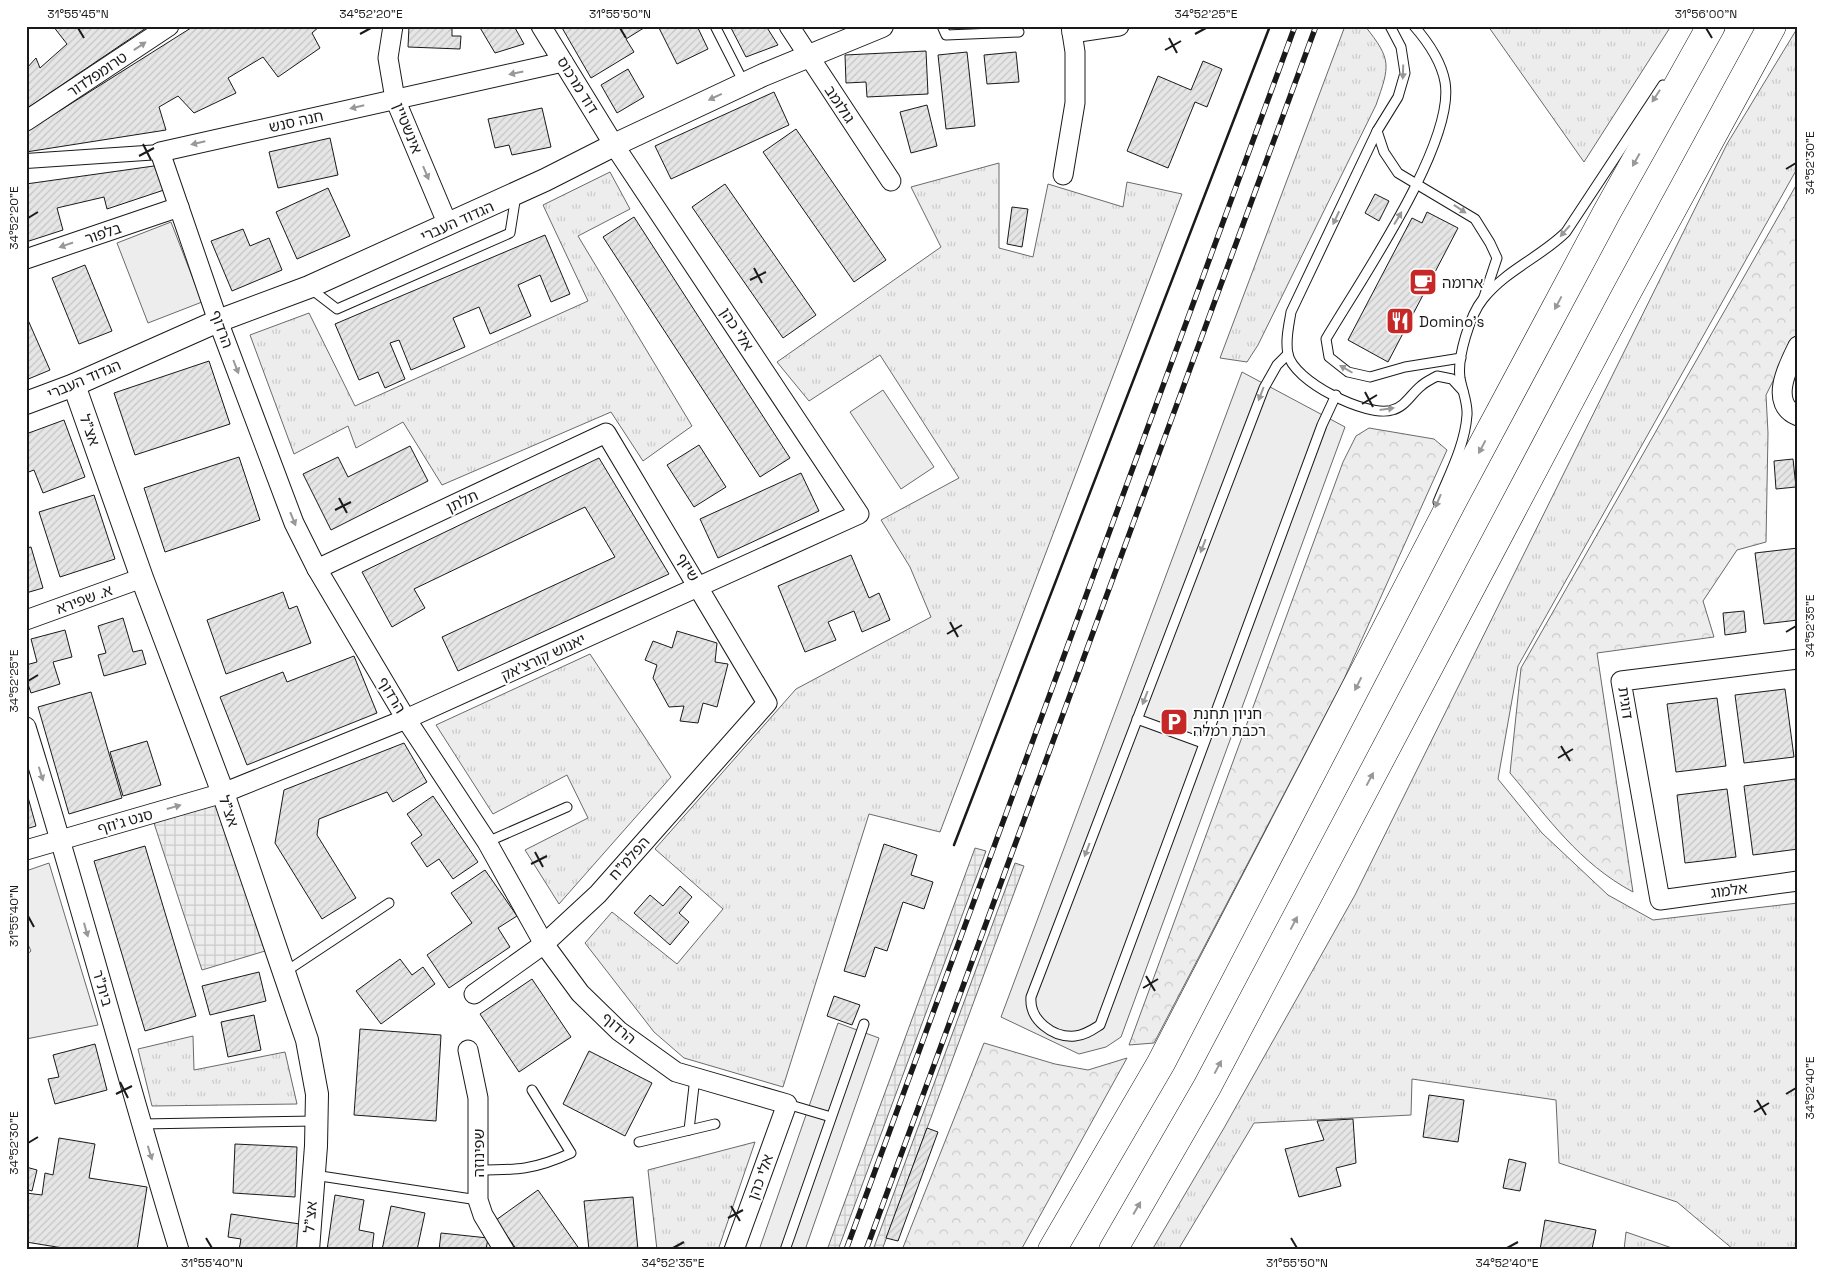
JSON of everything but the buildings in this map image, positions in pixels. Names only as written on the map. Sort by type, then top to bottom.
[{"type":"highway","points":[[1052,1250],[1162,1062],[1378,645],[1602,220],[1711,26]]},
{"type":"highway","points":[[1113,1250],[1207,1087],[1625,296],[1772,26]]},
{"type":"street","name":"טרומפלדור","points":[[26,121],[169,26]]},
{"type":"street","name":"אינשטיין","points":[[393,26],[388,58],[395,99],[448,225]]},
{"type":"street","name":"דוד מרכוס","points":[[541,26],[614,144]]},
{"type":"street","name":"גולומב","points":[[789,26],[892,181]]},
{"type":"street","name":"הגדוד העברי","points":[[26,403],[74,385],[218,321],[309,287],[448,225],[744,83],[882,26]]},
{"type":"street","points":[[1063,174],[1075,104],[1075,52],[1071,30],[1119,26]]},
{"type":"street","name":"חנה סנש","points":[[26,161],[160,152],[563,62]]},
{"type":"street","name":"אלי כהן","points":[[614,144],[859,514]]},
{"type":"street","name":"הרדוף","points":[[160,152],[218,321],[294,524],[317,569],[406,720],[487,842],[544,944],[580,993],[619,1031],[676,1072],[787,1104]]},
{"type":"street","name":"בלפור","points":[[26,259],[179,207]]},
{"type":"street","points":[[1798,346],[1781,388],[1784,403],[1791,413],[1798,416]]},
{"type":"street","name":"אצ\"ל","points":[[74,385],[142,578],[223,793],[306,1040],[317,1094],[314,1175],[308,1250]]},
{"type":"street","points":[[26,403],[64,406],[82,410]]},
{"type":"street","name":"תלתן","points":[[317,569],[606,433]]},
{"type":"street","name":"שיזף","points":[[606,433],[699,586],[767,703]]},
{"type":"street","name":"יאנוש קורצ'אק","points":[[223,793],[406,720],[859,514]]},
{"type":"street","name":"א. שפירא","points":[[26,620],[142,578]]},
{"type":"street","name":"דוגית","points":[[1660,900],[1621,681],[1798,659]]},
{"type":"street","name":"הפלמ\"ח","points":[[474,994],[544,944],[598,894],[767,703]]},
{"type":"street","name":"בית\"ר","points":[[26,727],[61,840],[141,1124],[179,1250]]},
{"type":"street","name":"סנט ג'וזף","points":[[26,850],[223,793]]},
{"type":"street","name":"אלמוג","points":[[1660,900],[1798,881]]},
{"type":"street","name":"שפינוזה","points":[[468,1050],[478,1098],[478,1200],[483,1216],[504,1250]]},
{"type":"street","name":"אלי כהן","points":[[734,1250],[787,1104]]},
{"type":"lane","points":[[715,26],[744,83]]},
{"type":"lane","points":[[942,26],[946,35],[1019,32]]},
{"type":"lane","points":[[1390,26],[1401,48],[1405,73],[1398,97],[1377,132],[1291,312],[1287,334],[1288,354],[1294,369],[1312,384],[1371,411],[1392,410],[1406,402],[1421,386],[1437,376],[1452,379],[1464,393]]},
{"type":"lane","points":[[1414,26],[1436,54],[1445,83],[1443,117],[1418,184],[1326,339],[1329,357],[1348,372],[1370,376],[1405,367],[1461,358]]},
{"type":"lane","points":[[1686,51],[1702,26]]},
{"type":"lane","points":[[1483,299],[1508,274],[1552,246],[1566,232],[1670,75]]},
{"type":"lane","points":[[1377,132],[1389,162],[1398,173],[1475,219],[1490,243],[1496,258],[1483,299],[1470,324],[1461,358],[1460,376],[1468,413],[1466,429],[1434,512]]},
{"type":"lane","points":[[309,287],[337,309],[510,232],[516,193]]},
{"type":"lane","points":[[1288,354],[1277,365],[1264,388],[1031,997],[1030,1007],[1033,1014],[1047,1028],[1060,1034],[1074,1036],[1088,1033],[1100,1025],[1322,425],[1336,395]]},
{"type":"lane","points":[[1378,645],[1426,530]]},
{"type":"lane","points":[[1137,719],[1203,744]]},
{"type":"lane","points":[[487,842],[567,807]]},
{"type":"lane","points":[[284,972],[389,903]]},
{"type":"lane","points":[[785,1250],[864,1024]]},
{"type":"lane","points":[[689,1130],[695,1077]]},
{"type":"lane","points":[[478,1170],[520,1170],[546,1165],[571,1153],[532,1090]]},
{"type":"lane","points":[[787,1104],[831,1117]]},
{"type":"lane","points":[[141,1124],[316,1121]]},
{"type":"lane","points":[[639,1142],[715,1124]]},
{"type":"lane","points":[[314,1175],[478,1200]]},
{"type":"green space","points":[[1345,26],[1365,26],[1384,55],[1386,71],[1376,105],[1258,345],[1247,362],[1220,358]]},
{"type":"green space","points":[[1488,26],[1671,26],[1584,162]]},
{"type":"green space","points":[[1798,27],[1798,167],[1518,666],[1498,779],[1542,833],[1608,895],[1653,920],[1798,903],[1798,1250],[1734,1250],[1677,1202],[1559,1163],[1556,1100],[1412,1079],[1411,1115],[1254,1123],[1178,1250],[1152,1250],[1224,1128],[1355,895],[1727,144]]},
{"type":"green space","points":[[999,163],[999,248],[1033,257],[1048,184],[1123,207],[1127,182],[1182,194],[940,832],[869,814],[783,1087],[684,1058],[654,1032],[585,943],[612,912],[677,964],[723,909],[655,849],[796,689],[931,617],[910,567],[881,520],[959,478],[880,355],[809,401],[777,362],[941,247],[911,187]]},
{"type":"green space","points":[[610,172],[630,209],[578,236],[692,426],[643,461],[611,412],[442,485],[403,422],[356,448],[348,426],[294,454],[250,335],[309,313],[355,406],[588,301],[543,205]]},
{"type":"green space","points":[[1798,182],[1798,331],[1766,395],[1768,433],[1766,542],[1737,550],[1703,601],[1714,637],[1597,653],[1633,892],[1596,868],[1581,854],[1510,773],[1521,668]]},
{"type":"green space","points":[[1369,428],[1434,439],[1447,450],[1344,679],[1154,1043],[1129,1045],[1343,462],[1356,436]]},
{"type":"green space","points":[[590,654],[671,777],[559,904],[525,850],[588,818],[567,775],[493,814],[436,725]]},
{"type":"green space","points":[[193,1036],[194,1070],[285,1052],[297,1104],[152,1106],[138,1049]]},
{"type":"green space","points":[[984,1043],[1055,1064],[1088,1070],[1127,1058],[1021,1250],[902,1250]]},
{"type":"green space","points":[[755,1142],[718,1250],[657,1250],[648,1170]]},
{"type":"green space","points":[[1626,1232],[1672,1248],[1675,1250],[1624,1250]]},
{"type":"shaded area","points":[[171,222],[202,302],[148,323],[117,243]]},
{"type":"shaded area","name":"חניון תחנת רכבת רמלה","points":[[1242,372],[1345,427],[1121,1037],[1106,1047],[1079,1054],[1001,1017]]},
{"type":"shaded area","points":[[883,390],[934,467],[901,489],[850,412]]},
{"type":"shaded area","points":[[223,793],[275,948],[202,970],[151,814]]},
{"type":"shaded area","points":[[975,848],[986,851],[838,1250],[827,1250]]},
{"type":"shaded area","points":[[49,863],[98,1025],[26,1039],[26,955],[31,951],[26,940],[26,871]]},
{"type":"shaded area","points":[[1015,863],[1024,866],[882,1250],[873,1250]]},
{"type":"shaded area","points":[[838,1023],[879,1038],[805,1250],[759,1250]]},
{"type":"railway","points":[[846,1250],[1295,26]]},
{"type":"railway","points":[[866,1250],[1316,26]]},
{"type":"wall","points":[[954,845],[1270,26]]},
{"type":"place","name":"ארומה","points":[[1423,282]]},
{"type":"place","name":"Domino's","points":[[1400,321]]},
{"type":"place","name":"חניון תחנת רכבת רמלה","points":[[1174,722]]}]
